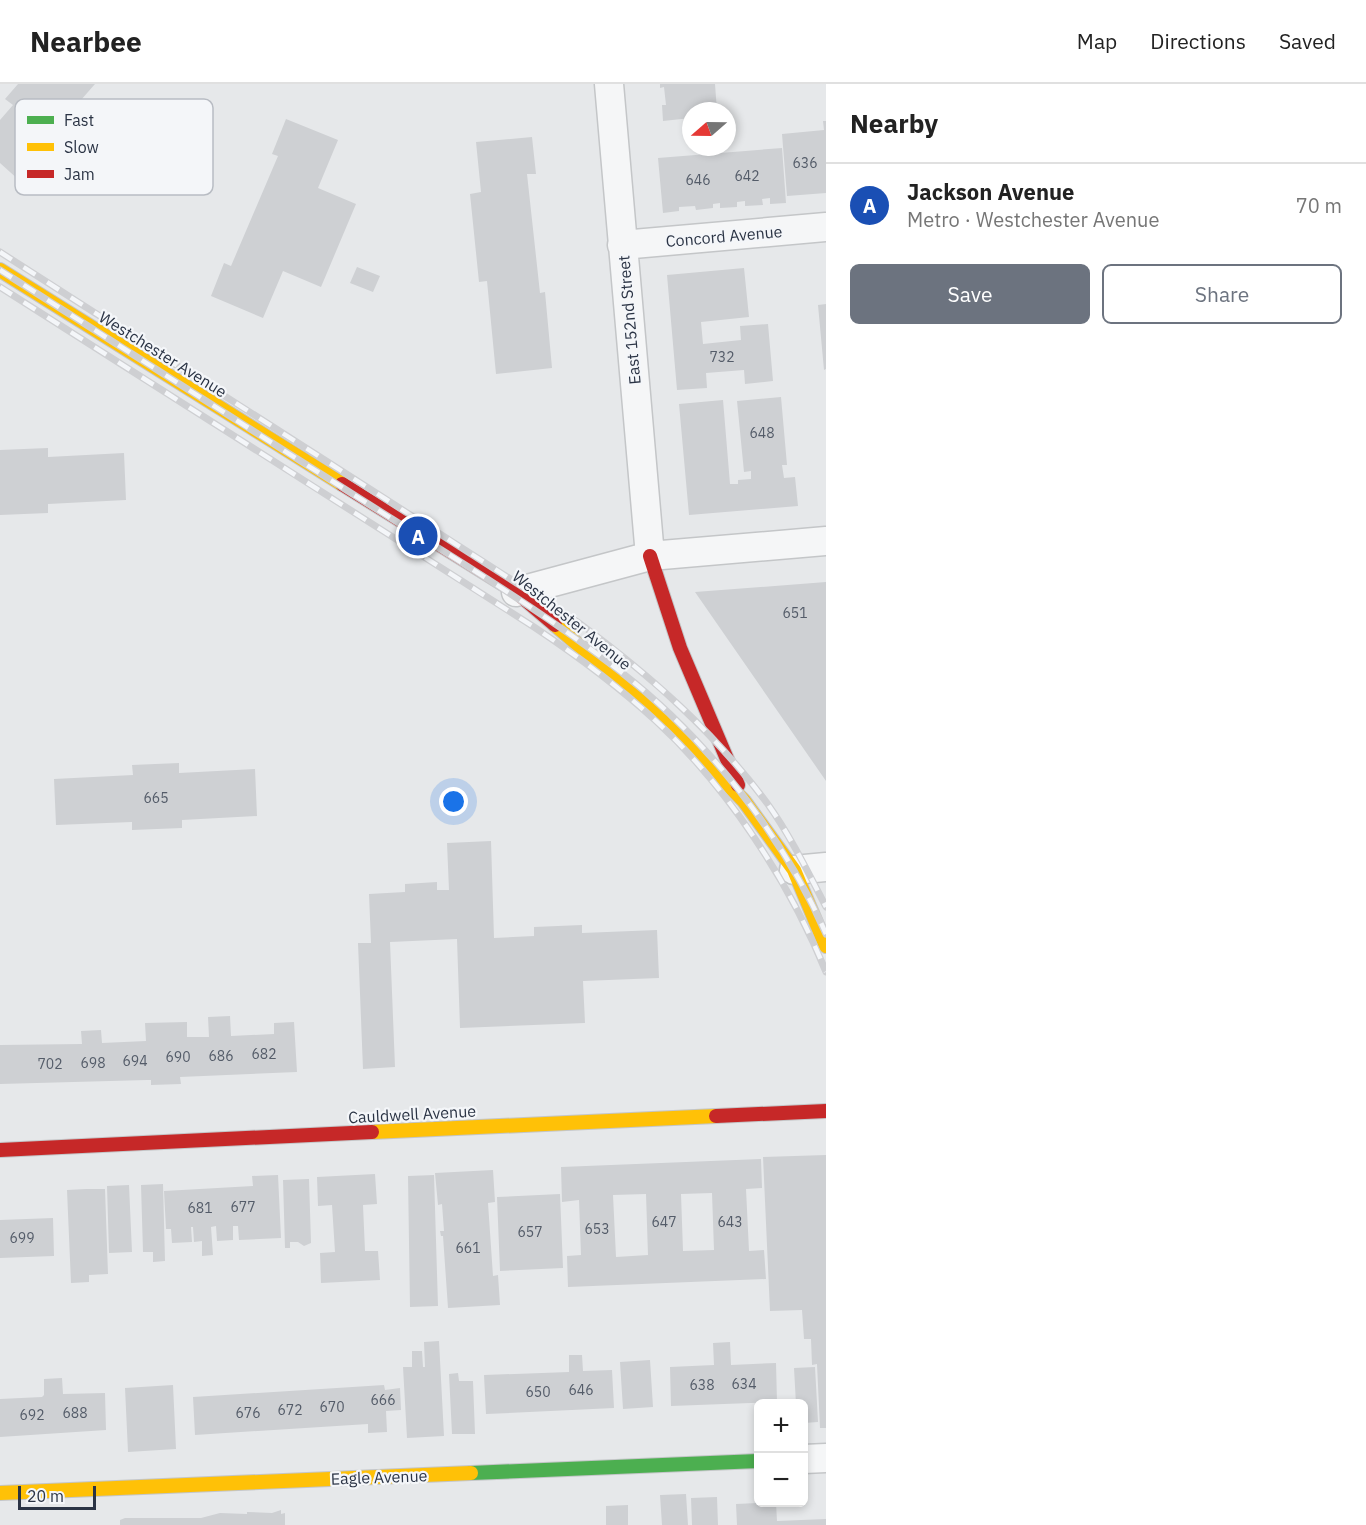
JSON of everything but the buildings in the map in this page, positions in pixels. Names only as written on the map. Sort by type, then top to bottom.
[{"type":"street","name":"East 152nd Street","points":[[609,84],[650,556]]},
{"type":"street","name":"Concord Avenue","points":[[622,244],[826,227]]},
{"type":"street","name":"Westchester Avenue","points":[[7,280],[516,592],[657,712],[744,801],[794,870],[826,946]]},
{"type":"street","points":[[516,592],[650,556],[826,541]]},
{"type":"street","points":[[650,556],[680,648],[744,801]]},
{"type":"street","points":[[794,870],[826,867]]},
{"type":"street","name":"Cauldwell Avenue","points":[[0,1150],[826,1111]]},
{"type":"street","points":[[808,1459],[826,1458]]},
{"type":"street","name":"Eagle Avenue","points":[[0,1493],[754,1461]]},
{"type":"railway","points":[[0,252],[579,623],[606,643],[656,684],[703,728],[746,777],[783,828],[826,907]]},
{"type":"railway","points":[[0,270],[556,624],[621,672],[683,727],[739,791],[765,825],[788,861],[809,897],[826,934]]},
{"type":"railway","points":[[0,287],[534,627],[627,695],[656,721],[707,775],[754,838],[794,904],[826,972]]},
{"type":"traffic: fast","points":[[471,1473],[754,1461]]},
{"type":"traffic: slow","points":[[0,270],[342,484]]},
{"type":"traffic: slow","points":[[555,625],[657,712],[744,801],[794,870],[826,946]]},
{"type":"traffic: slow","points":[[372,1132],[716,1116]]},
{"type":"traffic: slow","points":[[0,1493],[471,1473]]},
{"type":"traffic: jam","points":[[342,484],[516,592],[555,625]]},
{"type":"traffic: jam","points":[[650,556],[680,648],[738,785]]},
{"type":"traffic: jam","points":[[716,1116],[826,1111]]},
{"type":"traffic: jam","points":[[0,1150],[372,1132]]},
{"type":"place","name":"Jackson Avenue","points":[[418,536]]}]
